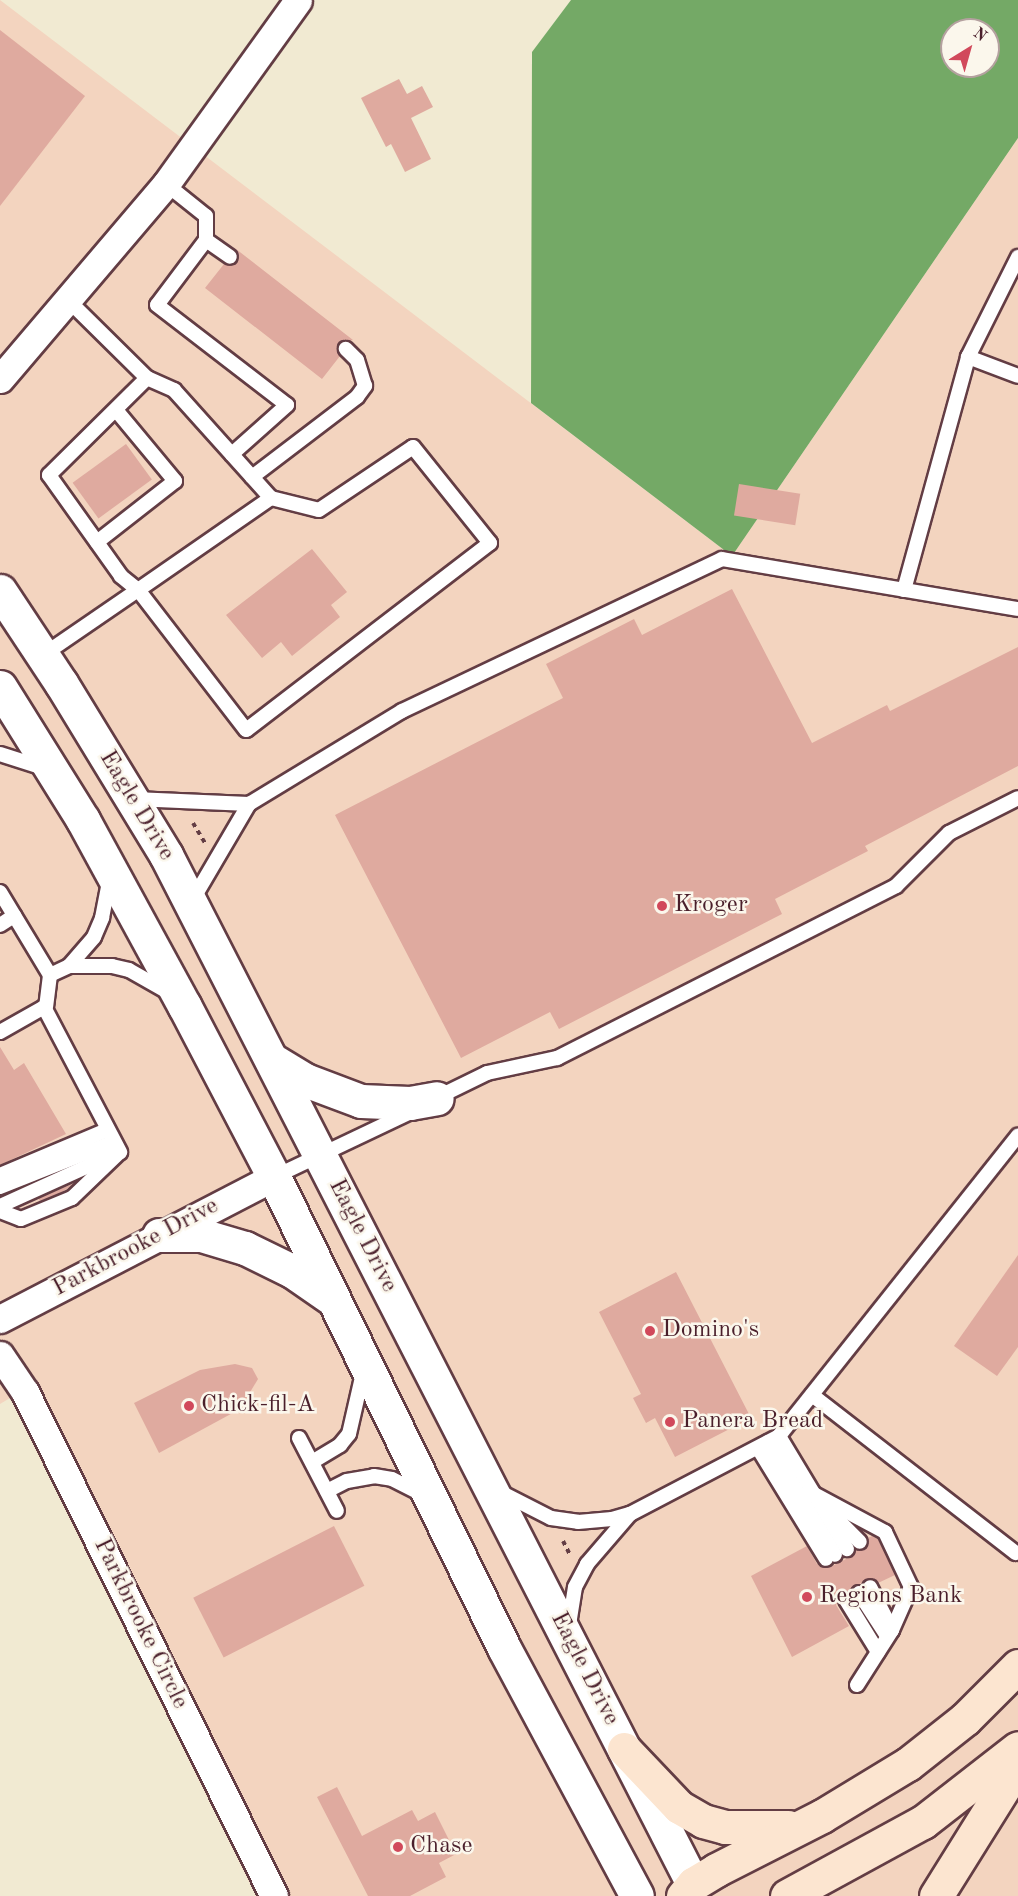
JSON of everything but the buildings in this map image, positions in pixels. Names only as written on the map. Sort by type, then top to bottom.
[{"type":"main road","points":[[692,1892],[908,1764],[965,1719],[1018,1666]]},
{"type":"main road","points":[[787,1896],[923,1822],[1018,1748]]},
{"type":"main road","points":[[624,1749],[679,1807],[703,1821],[751,1829],[801,1826]]},
{"type":"main road","points":[[936,1896],[1018,1765]]},
{"type":"street","points":[[0,379],[166,184],[298,0]]},
{"type":"street","name":"Eagle Drive","points":[[0,591],[43,655],[132,799],[190,903],[569,1639],[692,1892]]},
{"type":"street","points":[[0,687],[111,868],[184,1005],[274,1177],[508,1656],[637,1896]]},
{"type":"street","points":[[272,1060],[305,1080],[361,1101],[410,1103],[437,1098]]},
{"type":"street","name":"Parkbrooke Drive","points":[[0,1319],[274,1177]]},
{"type":"street","points":[[159,1235],[201,1235],[245,1248],[292,1271],[333,1299]]},
{"type":"street","name":"Parkbrooke Circle","points":[[0,1354],[30,1402],[274,1896]]},
{"type":"lane","points":[[166,184],[206,216],[206,240],[157,305],[287,405],[231,454]]},
{"type":"lane","points":[[206,240],[230,257]]},
{"type":"lane","points":[[904,590],[968,357],[1018,257]]},
{"type":"lane","points":[[68,300],[147,378],[174,390],[271,498],[319,510],[413,447],[490,543],[246,730],[138,590],[121,576],[48,475],[147,378]]},
{"type":"lane","points":[[252,477],[357,396],[365,386],[361,367],[346,349]]},
{"type":"lane","points":[[968,357],[1018,376]]},
{"type":"lane","points":[[96,542],[175,481],[116,410]]},
{"type":"lane","points":[[43,655],[271,498]]},
{"type":"lane","points":[[190,903],[249,804],[402,711],[722,559],[1018,609]]},
{"type":"lane","points":[[0,754],[54,772]]},
{"type":"lane","points":[[274,1177],[487,1072],[557,1058],[896,885],[948,833],[1018,798]]},
{"type":"lane","points":[[132,799],[249,804]]},
{"type":"lane","points":[[69,966],[94,937],[102,918],[111,868]]},
{"type":"lane","points":[[0,892],[50,975],[44,1007],[113,1141]]},
{"type":"lane","points":[[0,925],[14,916]]},
{"type":"lane","points":[[50,975],[69,966],[94,965],[129,970],[154,982],[184,1005]]},
{"type":"lane","points":[[0,1032],[44,1007]]},
{"type":"lane","points":[[490,1485],[525,1508],[560,1520],[596,1522],[630,1514],[768,1442],[812,1395],[1018,1136]]},
{"type":"lane","points":[[0,1175],[113,1141]]},
{"type":"lane","points":[[0,1187],[113,1141]]},
{"type":"lane","points":[[0,1206],[113,1141]]},
{"type":"lane","points":[[0,1211],[21,1219],[72,1198],[113,1141]]},
{"type":"lane","points":[[312,1462],[340,1445],[349,1434],[365,1366]]},
{"type":"lane","points":[[812,1395],[1017,1554]]},
{"type":"lane","points":[[299,1438],[338,1511]]},
{"type":"lane","points":[[768,1442],[812,1493],[860,1542]]},
{"type":"lane","points":[[768,1442],[836,1554],[812,1493]]},
{"type":"lane","points":[[327,1491],[347,1480],[374,1476],[403,1484],[431,1501]]},
{"type":"lane","points":[[812,1493],[885,1532],[911,1587],[890,1634],[857,1685]]},
{"type":"lane","points":[[569,1639],[569,1611],[580,1577],[606,1539],[630,1514]]},
{"type":"lane","points":[[890,1634],[870,1588],[890,1634]]},
{"type":"lane","points":[[846,1600],[878,1652]]},
{"type":"path","points":[[193,823],[208,847]]},
{"type":"path","points":[[558,1531],[572,1559]]},
{"type":"shaded area","points":[[0,0],[732,556],[1018,138],[1018,1896],[256,1896],[10,1398],[0,1404]]},
{"type":"green space","points":[[571,0],[1018,0],[1018,138],[732,556],[531,403],[532,52]]},
{"type":"place","name":"Kroger","points":[[662,906]]},
{"type":"place","name":"Domino's","points":[[650,1331]]},
{"type":"place","name":"Chick-fil-A","points":[[189,1406]]},
{"type":"place","name":"Panera Bread","points":[[670,1422]]},
{"type":"place","name":"Regions Bank","points":[[807,1597]]},
{"type":"place","name":"Chase","points":[[398,1847]]}]
